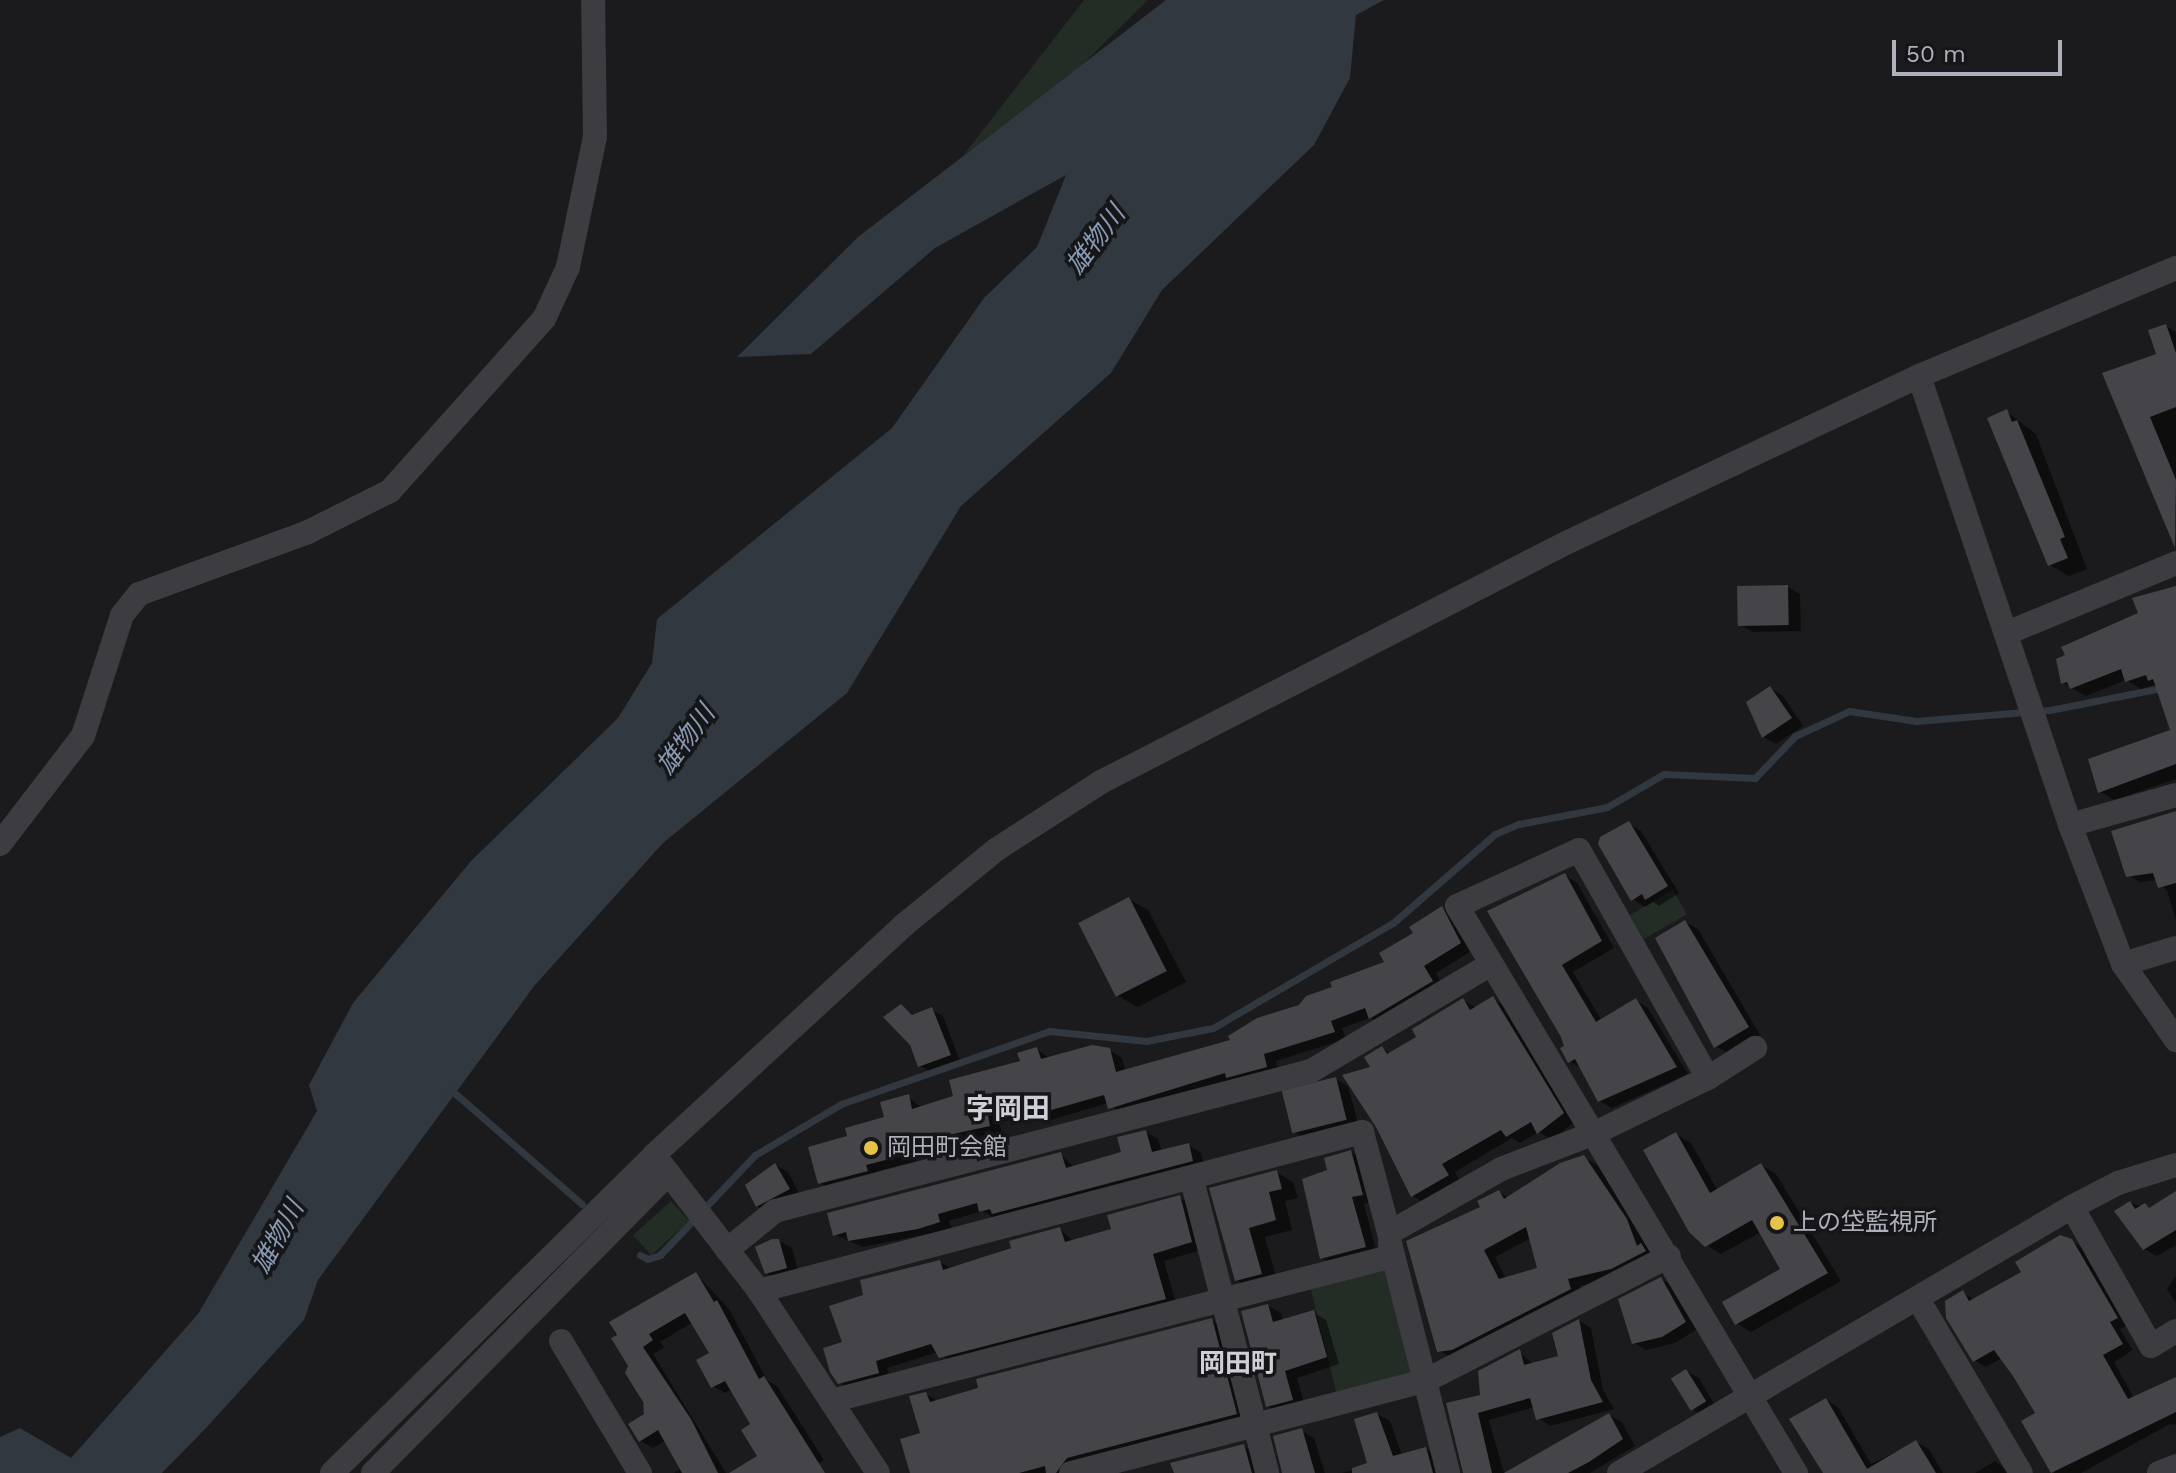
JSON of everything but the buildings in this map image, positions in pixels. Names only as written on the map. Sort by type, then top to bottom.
[{"type":"street","points":[[0,844],[83,736],[122,615],[139,594],[306,533],[390,491],[544,319],[568,267],[595,137],[593,0]]},
{"type":"street","points":[[332,1473],[662,1164],[904,925],[997,849],[1101,782],[1566,543],[1919,376],[2176,268]]},
{"type":"street","points":[[1919,376],[2070,825],[2123,964],[2176,1040]]},
{"type":"street","points":[[2007,633],[2176,563]]},
{"type":"street","points":[[2070,825],[2176,795]]},
{"type":"street","points":[[1708,1078],[1579,850],[1457,906],[1796,1473]]},
{"type":"street","points":[[2123,964],[2176,948]]},
{"type":"street","points":[[727,1250],[775,1211],[1311,1071],[1491,964]]},
{"type":"street","points":[[831,1401],[1221,1301],[1391,1245],[1501,1169],[1595,1133],[1708,1078],[1755,1048]]},
{"type":"street","points":[[759,1291],[1192,1180],[1362,1132],[1448,1473]]},
{"type":"street","points":[[662,1164],[693,1200],[759,1291],[878,1473]]},
{"type":"street","points":[[373,1473],[662,1164]]},
{"type":"street","points":[[1619,1473],[2072,1207],[2118,1183],[2176,1165]]},
{"type":"street","points":[[1192,1180],[1267,1473]]},
{"type":"street","points":[[2072,1207],[2151,1346],[2176,1331]]},
{"type":"street","points":[[1071,1473],[1425,1381],[1669,1256]]},
{"type":"street","points":[[1918,1299],[2021,1473]]},
{"type":"street","points":[[561,1341],[640,1473]]},
{"type":"street","points":[[2159,1473],[2176,1466]]},
{"type":"shaded area","points":[[1084,0],[1148,0],[1083,64],[962,157]]},
{"type":"shaded area","points":[[1673,890],[1687,914],[1644,939],[1630,915]]},
{"type":"shaded area","points":[[671,1201],[689,1221],[651,1255],[633,1235]]},
{"type":"shaded area","points":[[1393,1256],[1424,1381],[1339,1402],[1308,1277]]},
{"type":"water","name":"雄物川","points":[[1166,0],[1384,0],[1356,15],[1350,78],[1314,145],[1162,290],[1111,373],[961,506],[847,693],[663,843],[535,985],[318,1280],[304,1320],[206,1428],[162,1473],[0,1473],[0,1437],[20,1428],[71,1458],[198,1314],[317,1111],[309,1085],[353,1003],[471,861],[618,718],[652,663],[657,619],[892,428],[984,298],[1037,247],[1066,175],[935,248],[811,354],[737,357],[858,237]]},
{"type":"waterway","points":[[640,1255],[648,1259],[660,1255],[755,1155],[841,1104],[1049,1031],[1146,1041],[1213,1028],[1393,923],[1495,834],[1519,824],[1607,807],[1664,774],[1755,778],[1795,736],[1849,711],[1916,721],[2050,710],[2176,685]]},
{"type":"waterway","points":[[450,1089],[582,1204]]},
{"type":"place","name":"岡田町会館","points":[[871,1148]]},
{"type":"place","name":"上の垈監視所","points":[[1777,1223]]},
{"type":"district","name":"字岡田","points":[[1008,1109]]},
{"type":"district","name":"岡田町","points":[[1238,1364]]}]
